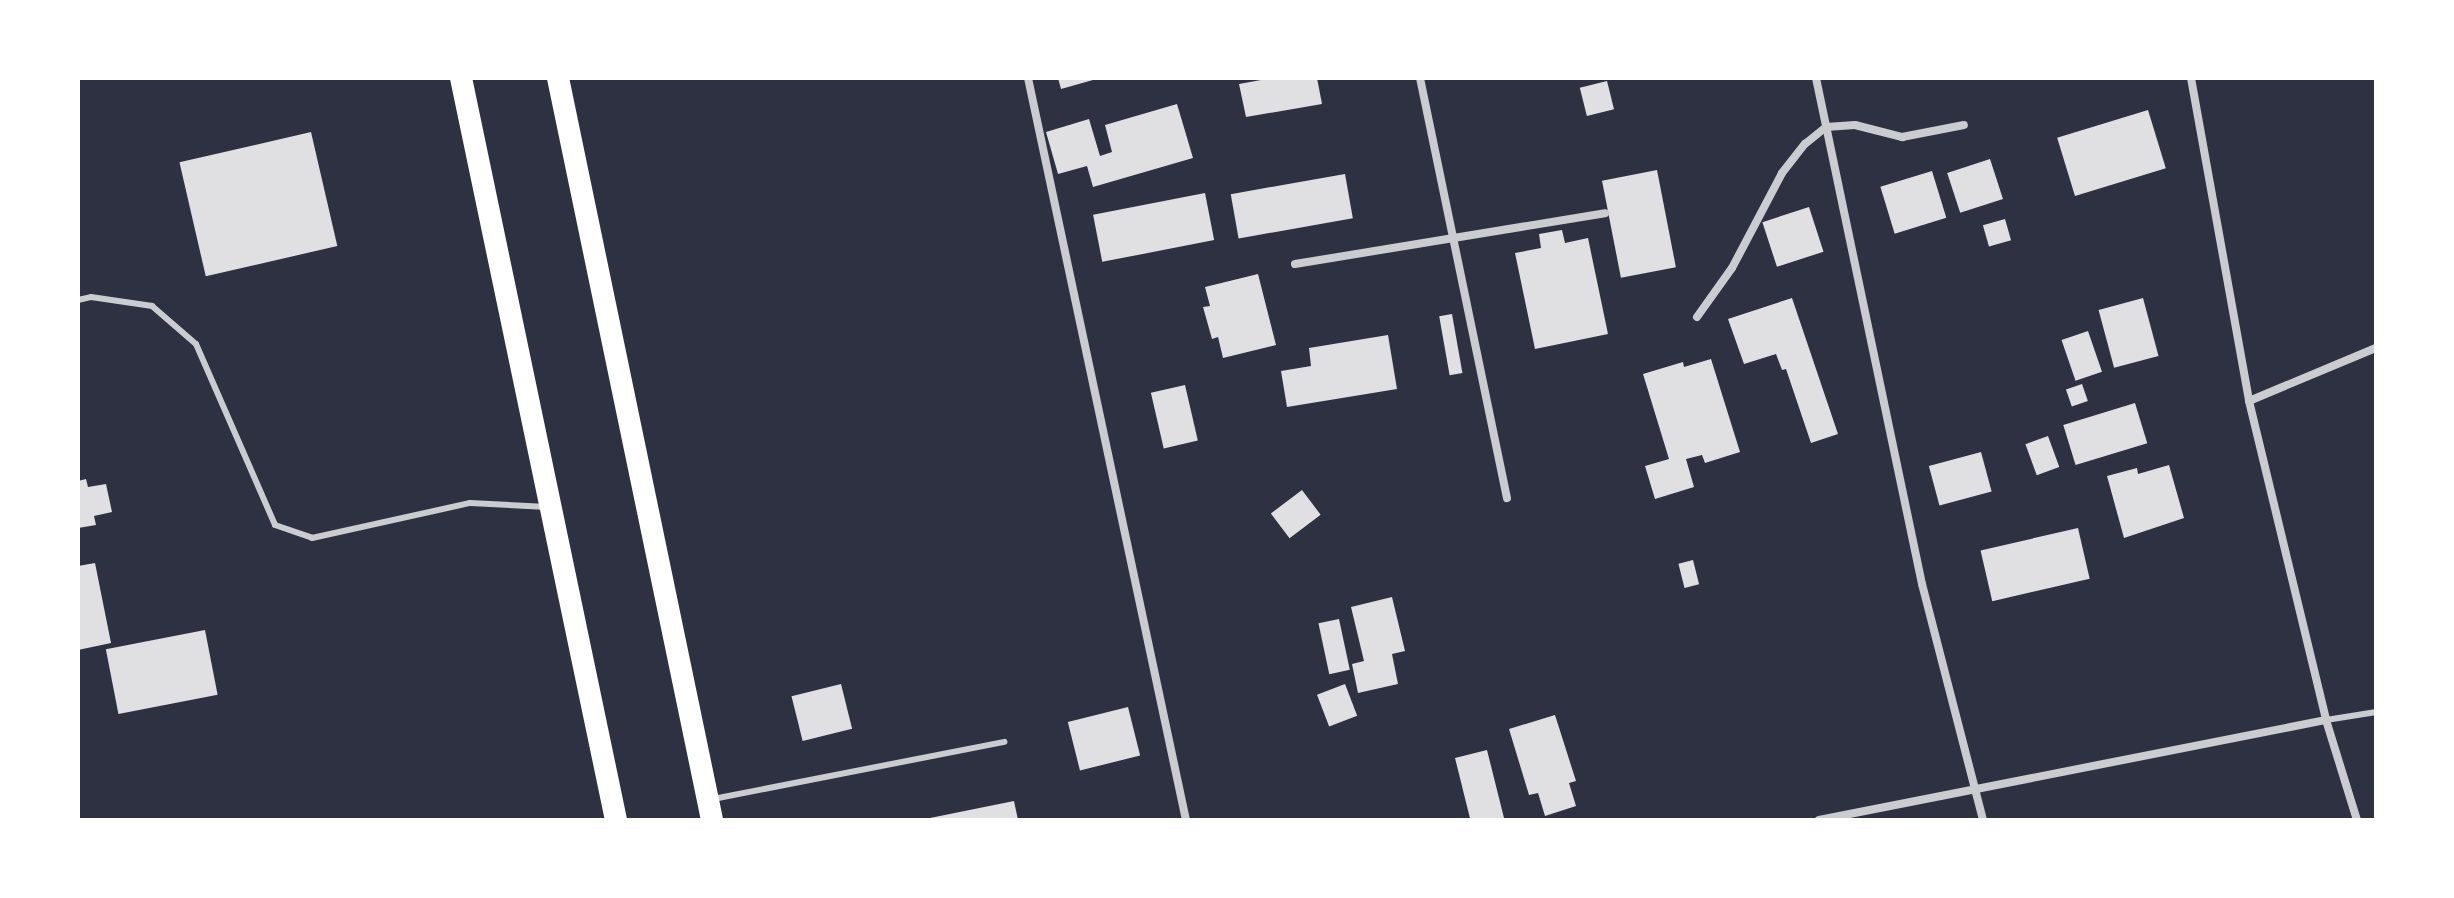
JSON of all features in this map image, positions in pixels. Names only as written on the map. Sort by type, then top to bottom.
[{"type":"highway","points":[[461,78],[616,820]]},
{"type":"highway","points":[[558,78],[710,810]]},
{"type":"street","points":[[1028,78],[1186,820]]},
{"type":"street","points":[[1420,78],[1451,240],[1507,498]]},
{"type":"street","points":[[1816,78],[1922,584],[1983,820]]},
{"type":"street","points":[[2191,78],[2249,401],[2326,720],[2357,820]]},
{"type":"street","points":[[1697,317],[1732,268],[1782,173],[1805,144],[1826,127],[1855,125],[1902,137],[1964,125]]},
{"type":"street","points":[[1295,264],[1605,213]]},
{"type":"street","points":[[2249,401],[2376,348]]},
{"type":"street","points":[[1819,820],[2326,720]]},
{"type":"lane","points":[[78,300],[91,297],[152,306],[196,344],[275,525],[312,538],[470,503],[551,508]]},
{"type":"lane","points":[[2326,720],[2376,712]]},
{"type":"lane","points":[[710,810],[1004,742]]},
{"type":"building","points":[[1058,78],[1092,78],[1093,80],[1061,89]]},
{"type":"building","points":[[1272,78],[1317,78],[1322,104],[1246,117],[1239,84]]},
{"type":"building","points":[[1607,81],[1614,109],[1587,116],[1580,88]]},
{"type":"building","points":[[1177,104],[1193,158],[1093,187],[1087,166],[1058,174],[1046,132],[1089,119],[1100,156],[1112,152],[1105,125]]},
{"type":"building","points":[[2148,110],[2166,168],[2075,196],[2057,138]]},
{"type":"building","points":[[311,132],[337,246],[206,276],[179,162]]},
{"type":"building","points":[[1990,159],[2003,199],[1960,213],[1947,173]]},
{"type":"building","points":[[1657,170],[1676,267],[1621,278],[1602,181]]},
{"type":"building","points":[[1932,171],[1946,218],[1895,234],[1880,187]]},
{"type":"building","points":[[1345,174],[1353,218],[1239,238],[1231,194]]},
{"type":"building","points":[[1205,193],[1214,240],[1102,262],[1093,215]]},
{"type":"building","points":[[1809,207],[1824,252],[1777,267],[1762,222]]},
{"type":"building","points":[[2005,219],[2011,240],[1989,246],[1983,225]]},
{"type":"building","points":[[1562,230],[1565,243],[1588,238],[1608,334],[1535,349],[1515,253],[1541,248],[1539,234]]},
{"type":"building","points":[[1258,274],[1276,345],[1223,358],[1218,337],[1212,339],[1203,307],[1210,306],[1205,287]]},
{"type":"building","points":[[1792,298],[1838,434],[1811,443],[1786,369],[1782,370],[1776,354],[1744,364],[1728,319]]},
{"type":"building","points":[[2143,298],[2159,356],[2114,368],[2099,310]]},
{"type":"building","points":[[1452,314],[1462,373],[1450,375],[1439,316]]},
{"type":"building","points":[[2088,331],[2102,372],[2076,381],[2062,340]]},
{"type":"building","points":[[1388,335],[1397,389],[1287,407],[1281,371],[1311,366],[1309,348]]},
{"type":"building","points":[[1711,359],[1740,452],[1705,463],[1702,455],[1686,459],[1694,487],[1655,499],[1645,466],[1669,459],[1643,374],[1683,362],[1684,367]]},
{"type":"building","points":[[2082,384],[2088,401],[2072,407],[2066,390]]},
{"type":"building","points":[[1185,385],[1198,441],[1164,448],[1151,393]]},
{"type":"building","points":[[2135,403],[2147,443],[2076,465],[2063,425]]},
{"type":"building","points":[[2048,436],[2059,467],[2037,475],[2025,444]]},
{"type":"building","points":[[1981,452],[1992,492],[1939,506],[1929,466]]},
{"type":"building","points":[[2169,465],[2184,518],[2124,538],[2107,476],[2137,468],[2138,474]]},
{"type":"building","points":[[86,479],[88,487],[106,484],[112,512],[94,516],[96,525],[78,528],[78,481]]},
{"type":"building","points":[[1302,490],[1321,515],[1290,538],[1271,513]]},
{"type":"building","points":[[2078,528],[2090,579],[1992,601],[1981,550]]},
{"type":"building","points":[[1693,560],[1699,584],[1684,588],[1678,564]]},
{"type":"building","points":[[95,563],[111,643],[78,650],[78,566]]},
{"type":"building","points":[[1392,597],[1405,651],[1392,654],[1398,684],[1358,693],[1352,664],[1364,661],[1351,607]]},
{"type":"building","points":[[1339,619],[1350,670],[1329,674],[1318,623]]},
{"type":"building","points":[[205,630],[218,695],[118,714],[106,649]]},
{"type":"building","points":[[841,684],[852,729],[803,741],[792,696]]},
{"type":"building","points":[[1345,684],[1357,716],[1329,726],[1317,695]]},
{"type":"building","points":[[1128,707],[1140,756],[1080,771],[1068,722]]},
{"type":"building","points":[[1555,715],[1576,781],[1569,783],[1576,806],[1545,816],[1538,793],[1529,795],[1509,729]]},
{"type":"building","points":[[1487,750],[1504,820],[1470,820],[1455,758]]},
{"type":"building","points":[[1014,801],[1018,820],[925,820],[925,819]]}]
